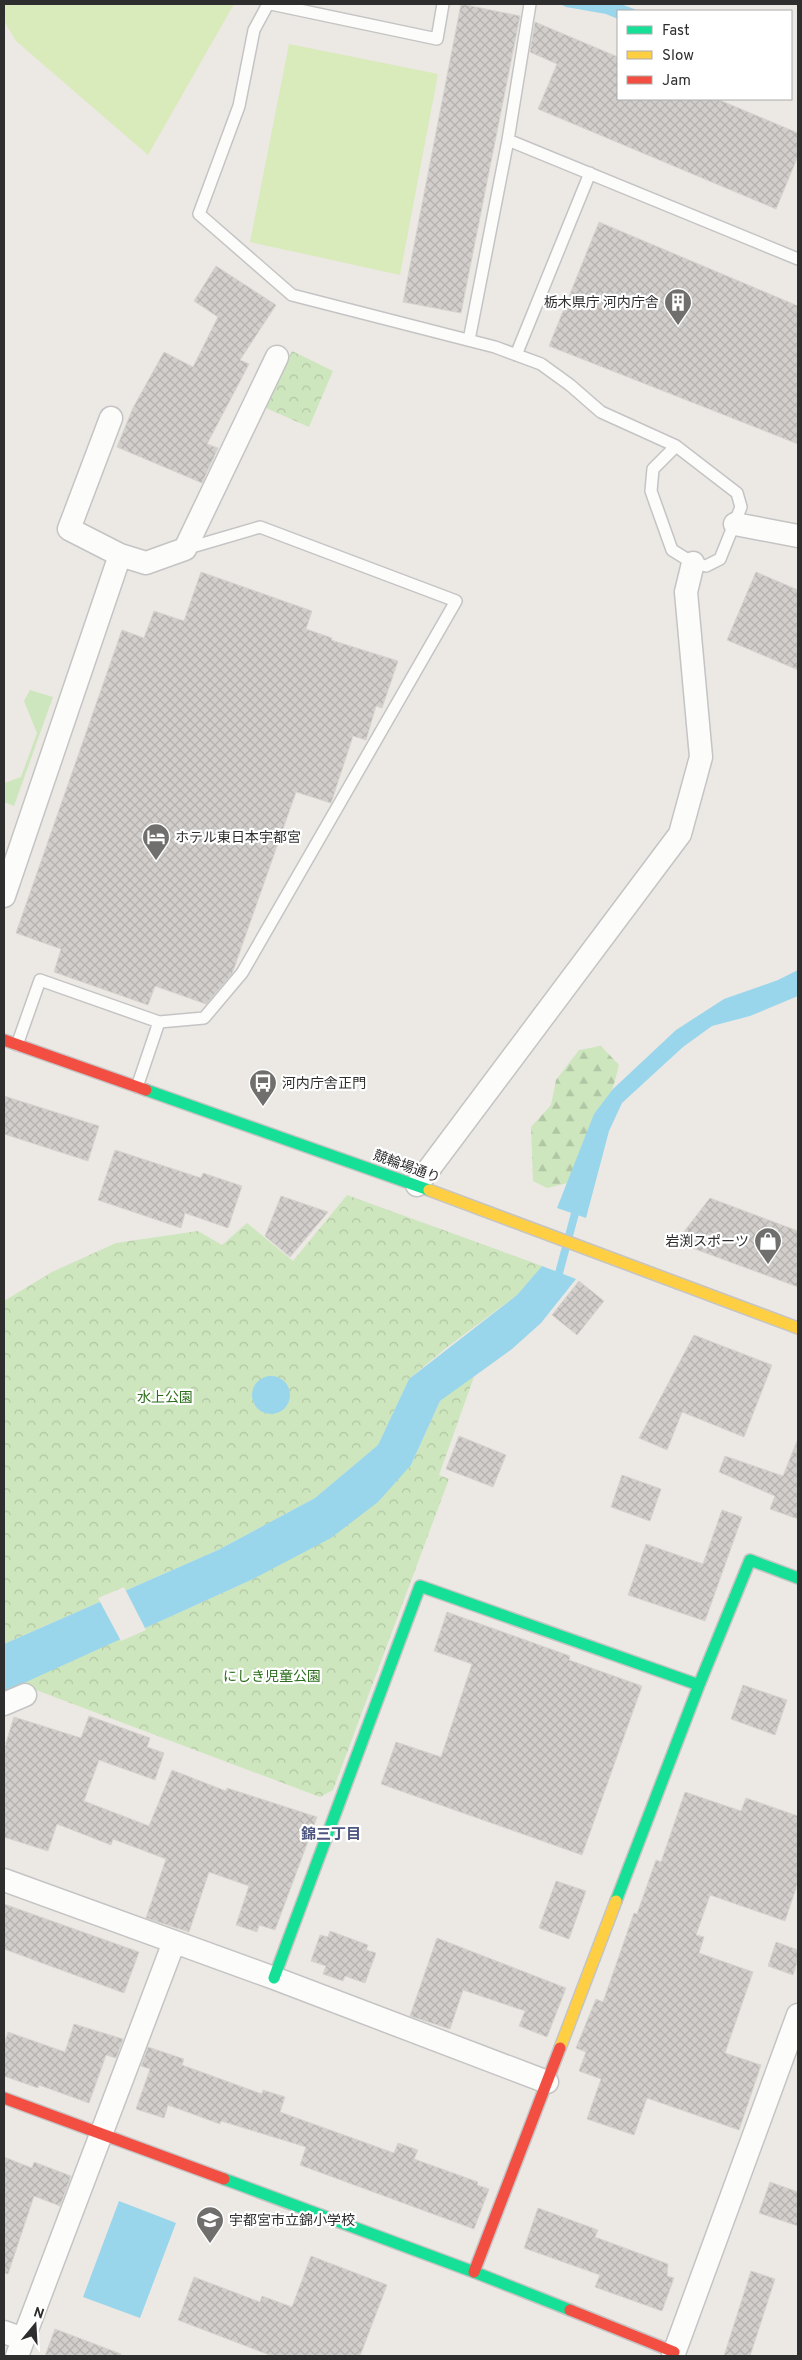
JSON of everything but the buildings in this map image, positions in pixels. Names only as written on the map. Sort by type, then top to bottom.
[{"type":"street","points":[[111,418],[69,529],[120,555],[146,563],[186,548],[277,358]]},
{"type":"street","points":[[735,524],[798,536]]},
{"type":"street","points":[[4,896],[120,555]]},
{"type":"street","points":[[417,1185],[680,834],[701,758],[686,592],[693,563]]},
{"type":"street","name":"競輪場通り","points":[[4,1040],[417,1185],[798,1328]]},
{"type":"street","points":[[474,2272],[699,1685],[750,1560],[798,1578]]},
{"type":"street","points":[[274,1978],[420,1586],[699,1685]]},
{"type":"street","points":[[4,1704],[25,1695]]},
{"type":"street","points":[[4,1880],[274,1978],[547,2082]]},
{"type":"street","points":[[15,2342],[101,2135],[174,1942]]},
{"type":"street","points":[[4,2098],[474,2272],[674,2354],[798,2015]]},
{"type":"lane","points":[[443,4],[436,40],[270,4],[254,30],[239,106],[200,214],[292,295],[469,340],[541,364],[570,385],[601,412],[676,446],[737,493],[741,507],[720,559],[706,566],[693,563],[672,550],[651,491],[653,469],[676,446]]},
{"type":"lane","points":[[469,340],[508,140],[530,4]]},
{"type":"lane","points":[[508,140],[798,259]]},
{"type":"lane","points":[[516,355],[590,174]]},
{"type":"lane","points":[[17,1045],[40,980],[159,1022],[204,1018],[242,973],[456,601],[260,527],[186,548]]},
{"type":"lane","points":[[137,1087],[159,1022]]},
{"type":"green space","points":[[4,4],[234,4],[148,155],[16,41],[4,21]]},
{"type":"green space","points":[[289,44],[438,74],[400,275],[250,242]]},
{"type":"green space","points":[[292,351],[333,371],[309,427],[266,408]]},
{"type":"green space","points":[[30,690],[53,697],[14,806],[4,802],[4,783],[21,777],[37,733],[24,701]]},
{"type":"green space","points":[[601,1046],[619,1065],[610,1096],[591,1141],[568,1183],[547,1188],[533,1181],[531,1127],[551,1105],[556,1080],[579,1050]]},
{"type":"green space","name":"水上公園","points":[[347,1195],[542,1266],[517,1295],[446,1348],[409,1379],[378,1445],[315,1498],[218,1550],[4,1644],[4,1301],[52,1272],[116,1243],[198,1231],[222,1245],[247,1223],[293,1261]]},
{"type":"green space","name":"にしき児童公園","points":[[475,1374],[439,1475],[449,1479],[333,1790],[320,1797],[20,1684],[251,1580],[411,1465],[440,1401]]},
{"type":"water","points":[[560,4],[621,4],[636,10],[617,10],[617,19],[606,14],[566,7]]},
{"type":"water","points":[[798,970],[798,996],[750,1016],[712,1026],[683,1047],[622,1103],[609,1131],[586,1218],[557,1208],[594,1114],[613,1089],[676,1030],[724,999],[778,980]]},
{"type":"water","points":[[542,1266],[576,1279],[541,1323],[512,1349],[440,1401],[411,1465],[378,1502],[331,1538],[251,1580],[4,1692],[4,1644],[218,1550],[315,1498],[378,1445],[409,1379],[517,1295]]},
{"type":"water","points":[[271,1376],[284,1382],[290,1395],[284,1408],[271,1414],[258,1408],[252,1395],[258,1382]]},
{"type":"water","points":[[119,2201],[176,2223],[140,2318],[83,2297]]},
{"type":"pier","points":[[124,1587],[146,1630],[121,1641],[98,1598]]},
{"type":"waterway","points":[[553,1280],[559,1273],[577,1206]]},
{"type":"traffic: fast","points":[[146,1090],[429,1190]]},
{"type":"traffic: fast","points":[[616,1901],[699,1685],[750,1560],[798,1578]]},
{"type":"traffic: fast","points":[[274,1978],[420,1586],[699,1685]]},
{"type":"traffic: fast","points":[[224,2179],[474,2272],[570,2310]]},
{"type":"traffic: slow","points":[[429,1190],[798,1328]]},
{"type":"traffic: slow","points":[[560,2048],[616,1901]]},
{"type":"traffic: jam","points":[[4,1040],[146,1090]]},
{"type":"traffic: jam","points":[[474,2272],[560,2048]]},
{"type":"traffic: jam","points":[[4,2098],[224,2179]]},
{"type":"traffic: jam","points":[[570,2310],[674,2352]]},
{"type":"place","name":"栃木県庁 河内庁舎","points":[[678,326]]},
{"type":"place","name":"ホテル東日本宇都宮","points":[[156,861]]},
{"type":"place","name":"河内庁舎正門","points":[[263,1107]]},
{"type":"place","name":"岩渕スポーツ","points":[[768,1265]]},
{"type":"place","name":"宇都宮市立錦小学校","points":[[210,2244]]},
{"type":"district","name":"錦三丁目","points":[[331,1834]]}]
